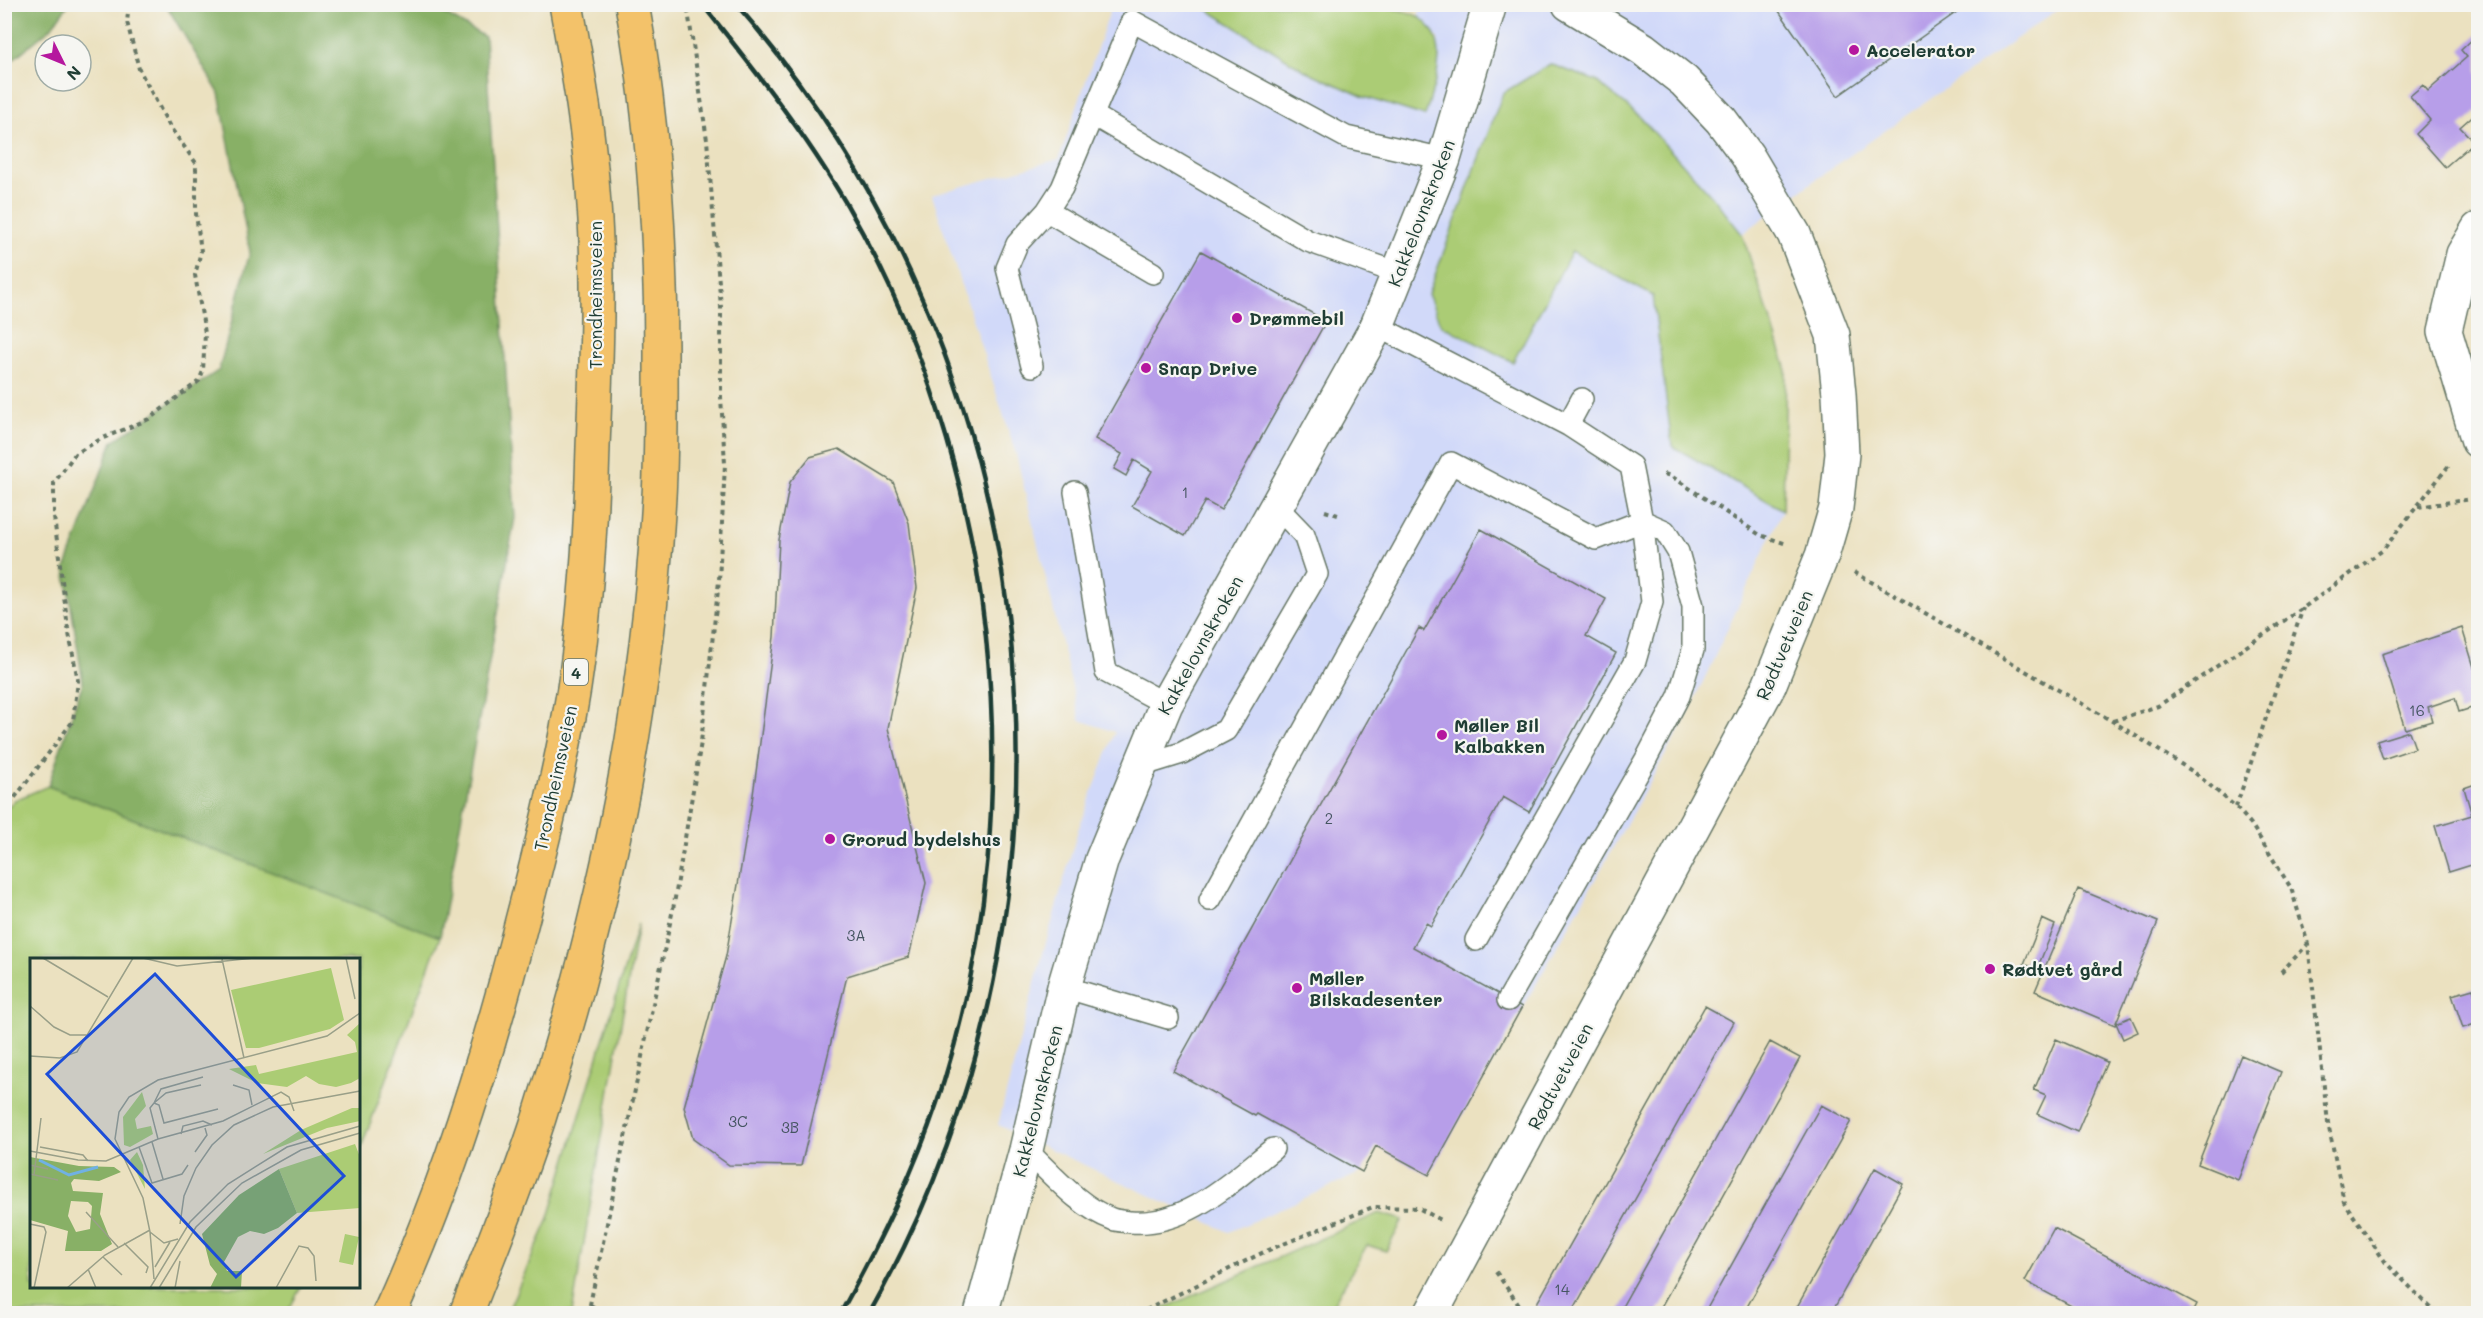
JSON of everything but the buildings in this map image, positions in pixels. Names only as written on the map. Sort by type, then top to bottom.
[{"type":"highway","name":"Trondheimsveien","points":[[389,1314],[448,1164],[500,1005],[555,792],[574,688],[591,509],[597,290],[594,204],[582,102],[566,4]]},
{"type":"highway","points":[[466,1314],[538,1120],[566,1028],[620,807],[638,696],[658,513],[661,290],[650,119],[632,4]]},
{"type":"street","name":"Kakkelovnskroken","points":[[981,1314],[1026,1150],[1064,987],[1102,859],[1166,704],[1377,326],[1444,159],[1490,4]]},
{"type":"street","name":"Rødtvetveien","points":[[1431,1314],[1769,686],[1822,556],[1836,508],[1842,454],[1833,335],[1794,234],[1746,155],[1721,120],[1684,81],[1642,49],[1569,4]]},
{"type":"street","points":[[2477,436],[2445,331],[2463,254],[2478,228]]},
{"type":"lane","points":[[1032,366],[1007,268],[1017,244],[1047,211],[1062,188],[1132,21],[1346,137],[1444,159]]},
{"type":"lane","points":[[1093,115],[1308,241],[1398,273]]},
{"type":"lane","points":[[1047,211],[1153,273]]},
{"type":"lane","points":[[1377,326],[1568,425],[1630,466],[1642,522],[1652,602],[1635,661],[1476,940]]},
{"type":"lane","points":[[1568,425],[1582,399]]},
{"type":"lane","points":[[1210,900],[1451,463],[1596,539],[1642,522],[1665,531],[1678,552],[1693,606],[1693,650],[1679,696],[1646,759],[1508,1000]]},
{"type":"lane","points":[[1075,492],[1106,672],[1166,704]]},
{"type":"lane","points":[[1140,766],[1182,753],[1226,730],[1317,574],[1304,536],[1276,507]]},
{"type":"lane","points":[[1064,987],[1168,1018]]},
{"type":"lane","points":[[1026,1150],[1088,1206],[1113,1220],[1142,1223],[1174,1216],[1207,1200],[1273,1149]]},
{"type":"path","points":[[4,812],[73,721],[78,681],[68,628],[55,528],[54,483],[75,454],[101,439],[149,419],[199,381],[203,371],[205,333],[195,275],[201,251],[196,214],[196,163],[170,127],[139,69],[127,22],[129,4]]},
{"type":"path","points":[[588,1314],[674,904],[701,742],[719,581],[725,464],[721,397],[721,307],[707,140],[687,4]]},
{"type":"path","points":[[2112,721],[2158,706],[2303,608],[2383,550],[2477,436]]},
{"type":"path","points":[[1630,466],[1671,476],[1760,535],[1822,556],[1856,573],[2112,721],[2195,773],[2236,807],[2251,824],[2290,888],[2308,944],[2328,1123],[2344,1202],[2386,1263],[2433,1311],[2439,1314]]},
{"type":"path","points":[[2417,507],[2478,498]]},
{"type":"path","points":[[2236,807],[2303,608]]},
{"type":"path","points":[[2281,972],[2308,944]]},
{"type":"path","points":[[1138,1314],[1264,1252],[1373,1207],[1418,1208],[1445,1222]]},
{"type":"path","points":[[1495,1270],[1525,1314]]},
{"type":"path","points":[[590,1305],[607,1314]]},
{"type":"shaded area","points":[[1112,5],[1200,5],[1304,70],[1425,116],[1439,63],[1438,38],[1418,16],[1422,5],[2064,5],[1742,234],[1786,367],[1783,510],[1687,716],[1429,1175],[1377,1146],[1362,1172],[1229,1232],[998,1125],[1078,830],[1115,732],[1080,720],[1016,454],[932,195],[1059,159]]},
{"type":"green space","points":[[5,4],[68,4],[51,28],[45,33],[33,33],[33,43],[5,66]]},
{"type":"green space","points":[[1369,4],[1419,17],[1430,27],[1436,38],[1439,50],[1438,63],[1425,116],[1364,97],[1304,70],[1200,5]]},
{"type":"green space","points":[[160,5],[429,5],[485,37],[515,518],[440,937],[48,786],[83,682],[65,569],[113,441],[219,370],[250,252],[219,93],[168,8]]},
{"type":"green space","points":[[1550,64],[1596,81],[1639,116],[1712,196],[1742,234],[1786,367],[1783,510],[1672,446],[1653,296],[1572,251],[1513,362],[1441,325],[1428,294],[1503,93]]},
{"type":"green space","points":[[48,786],[440,937],[360,1150],[360,958],[30,958],[30,1288],[300,1288],[287,1313],[5,1313],[5,810],[15,800]]},
{"type":"green space","points":[[638,924],[572,1313],[507,1313],[548,1221]]},
{"type":"green space","points":[[1379,1213],[1403,1220],[1386,1251],[1367,1245],[1328,1313],[1153,1313]]},
{"type":"railway","points":[[702,4],[778,102],[831,178],[898,306],[938,411],[968,521],[985,633],[992,746],[988,859],[972,971],[944,1081],[923,1141],[885,1229],[840,1314]]},
{"type":"railway","points":[[736,4],[842,148],[924,303],[980,467],[1011,638],[1015,810],[993,983],[945,1152],[869,1314]]},
{"type":"place","name":"Accelerator","points":[[1854,50]]},
{"type":"place","name":"Drømmebil","points":[[1237,318]]},
{"type":"place","name":"Snap Drive","points":[[1146,368]]},
{"type":"place","name":"Møller Bil Kalbakken","points":[[1442,735]]},
{"type":"place","name":"Grorud bydelshus","points":[[830,839]]},
{"type":"place","name":"Rødtvet gård","points":[[1990,969]]},
{"type":"place","name":"Møller Bilskadesenter","points":[[1297,988]]}]
